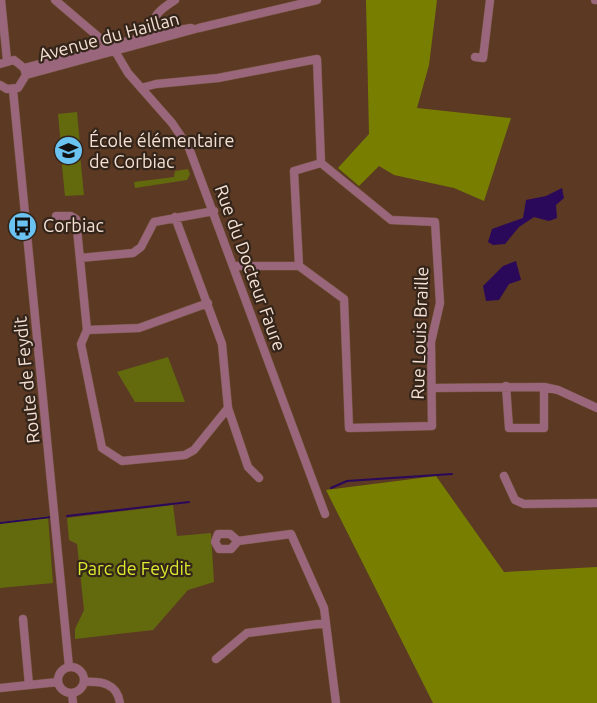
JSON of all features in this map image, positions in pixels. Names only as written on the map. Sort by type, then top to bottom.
[{"type":"street","points":[[0,85],[13,90],[22,85],[25,71],[14,60],[4,62],[2,0]]},
{"type":"street","name":"Rue du Docteur Faure","points":[[56,0],[112,48],[189,148],[326,514]]},
{"type":"street","points":[[156,38],[153,17],[163,3],[175,0]]},
{"type":"street","name":"Avenue du Haillan","points":[[25,71],[317,0]]},
{"type":"street","points":[[475,57],[483,58],[489,0]]},
{"type":"street","points":[[141,88],[156,84],[218,78],[317,59],[321,164],[294,171],[299,266],[234,266]]},
{"type":"street","name":"Route de Feydit","points":[[13,90],[69,667]]},
{"type":"street","name":"Rue Louis Braille","points":[[299,266],[344,299],[349,428],[432,426],[430,342],[440,303],[435,222],[391,220],[321,164]]},
{"type":"street","points":[[81,258],[132,253],[141,247],[154,222],[214,211]]},
{"type":"street","points":[[56,216],[71,216],[76,219],[87,330],[81,344],[102,448],[122,461],[185,455],[195,450],[228,408]]},
{"type":"street","points":[[175,217],[222,344],[228,408],[248,467],[259,478]]},
{"type":"street","points":[[87,330],[139,328],[208,303]]},
{"type":"street","points":[[506,386],[509,428],[544,428],[544,387]]},
{"type":"street","points":[[432,388],[544,387],[558,390],[597,408]]},
{"type":"street","points":[[504,476],[515,500],[524,504],[597,503]]},
{"type":"street","points":[[238,541],[291,534],[324,608],[336,703]]},
{"type":"street","points":[[23,619],[30,685]]},
{"type":"street","points":[[216,659],[247,633],[326,624]]},
{"type":"street","points":[[69,667],[82,672],[84,682],[80,690],[72,693],[62,690],[58,682],[61,672],[69,667]]},
{"type":"street","points":[[0,688],[58,682]]},
{"type":"street","points":[[84,682],[108,684],[115,690],[120,703]]},
{"type":"street","points":[[72,693],[73,703]]},
{"type":"green space","points":[[77,112],[80,144],[61,146],[58,114]]},
{"type":"green space","points":[[80,154],[84,195],[65,196],[61,156]]},
{"type":"green space","points":[[188,169],[190,174],[187,180],[135,188],[134,182],[174,177],[175,171]]},
{"type":"green space","points":[[168,357],[185,402],[135,402],[117,372]]},
{"type":"green space","name":"Parc de Feydit","points":[[173,505],[177,536],[211,533],[214,582],[188,590],[153,630],[75,639],[75,629],[84,610],[77,544],[69,540],[67,518]]},
{"type":"green space","points":[[48,516],[53,583],[0,588],[0,522]]},
{"type":"shaded area","points":[[366,0],[437,0],[429,65],[417,108],[511,118],[484,201],[454,188],[394,175],[379,166],[359,186],[338,168],[369,134]]},
{"type":"shaded area","points":[[562,188],[564,198],[556,205],[557,218],[549,221],[534,217],[519,227],[505,244],[493,245],[488,242],[492,229],[523,218],[526,200],[546,196]]},
{"type":"shaded area","points":[[516,261],[521,280],[509,284],[499,300],[486,301],[483,286],[503,266]]},
{"type":"shaded area","points":[[436,476],[504,572],[597,567],[597,703],[433,703],[326,490]]},
{"type":"waterway","points":[[331,488],[347,481],[452,474]]},
{"type":"waterway","points":[[67,516],[189,502]]},
{"type":"waterway","points":[[0,523],[51,517]]},
{"type":"place","name":"École élémentaire de Corbiac","points":[[68,151]]},
{"type":"place","name":"Corbiac","points":[[22,226]]}]
